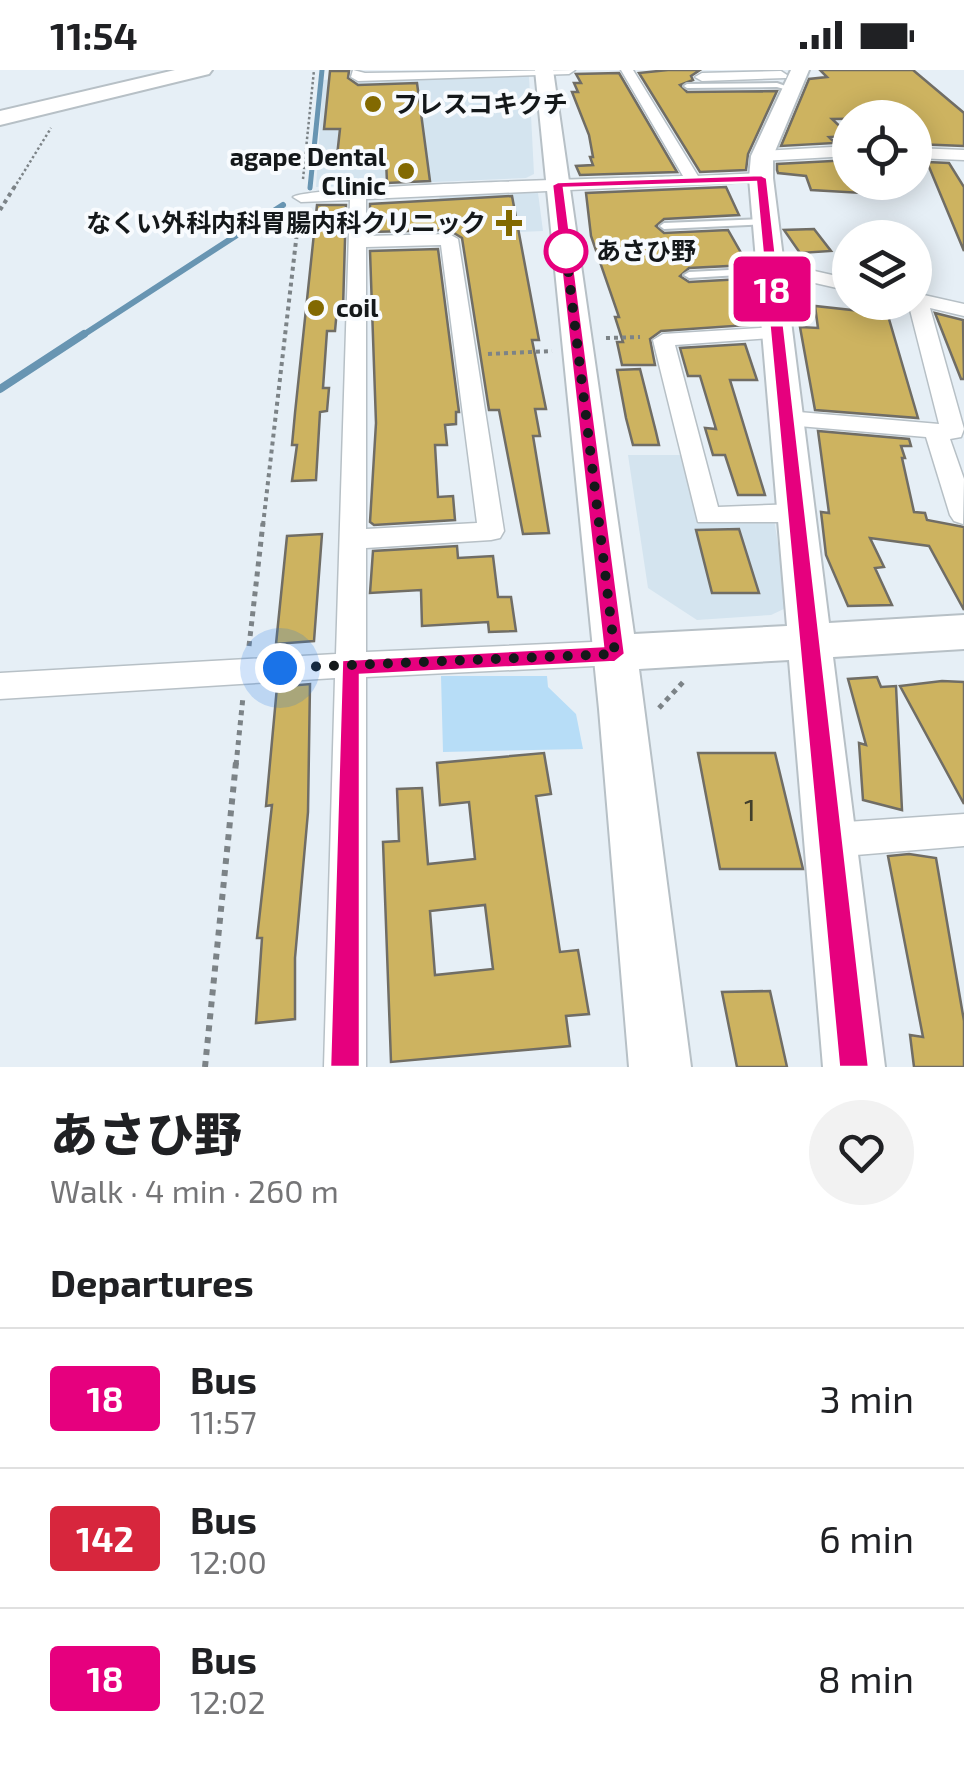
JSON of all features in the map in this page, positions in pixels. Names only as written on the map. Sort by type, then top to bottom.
[{"type":"main road","points":[[0,118],[202,70]]},
{"type":"street","points":[[358,70],[358,76],[569,70]]},
{"type":"street","points":[[544,70],[615,654],[660,1067]]},
{"type":"street","points":[[626,70],[693,180]]},
{"type":"street","points":[[702,78],[788,78],[762,167],[765,222],[854,1067]]},
{"type":"street","points":[[932,153],[964,154]]},
{"type":"street","points":[[301,197],[693,180],[832,154]]},
{"type":"street","points":[[345,1067],[358,193]]},
{"type":"street","points":[[352,539],[491,530],[448,239],[357,242]]},
{"type":"street","points":[[770,269],[832,281]]},
{"type":"street","points":[[932,303],[964,310]]},
{"type":"street","points":[[922,320],[951,432],[963,515]]},
{"type":"street","points":[[777,333],[663,340],[707,516],[798,513]]},
{"type":"street","points":[[787,418],[951,432]]},
{"type":"street","points":[[0,686],[964,632]]},
{"type":"street","points":[[832,840],[964,830]]},
{"type":"lane","points":[[686,86],[777,85],[788,78]]},
{"type":"lane","points":[[664,226],[765,222]]},
{"type":"lane","points":[[689,275],[770,269]]},
{"type":"path","points":[[204,1067],[314,70]]},
{"type":"path","points":[[0,210],[61,113],[55,105]]},
{"type":"path","points":[[598,338],[663,340]]},
{"type":"path","points":[[465,355],[556,351]]},
{"type":"path","points":[[659,708],[678,686]]},
{"type":"shaded area","points":[[529,76],[534,174],[526,178],[316,187],[323,80]]},
{"type":"shaded area","points":[[531,190],[538,193],[543,231],[444,235],[439,194]]},
{"type":"shaded area","points":[[628,455],[681,455],[699,520],[774,519],[788,607],[771,615],[697,620],[648,588]]},
{"type":"shaded area","points":[[441,676],[547,676],[548,687],[576,714],[583,749],[443,752]]},
{"type":"building","points":[[700,70],[691,76],[693,80],[680,85],[687,92],[777,91],[748,154],[746,170],[700,172],[639,73]]},
{"type":"building","points":[[820,70],[913,70],[964,113],[964,146],[932,145],[932,100],[832,100],[832,143],[781,146],[809,79],[827,77]]},
{"type":"building","points":[[330,71],[349,71],[348,78],[358,85],[417,83],[430,181],[387,183],[386,159],[346,160],[347,156],[337,156],[340,129],[324,129]]},
{"type":"building","points":[[619,73],[677,172],[580,175],[576,166],[593,165],[593,157],[572,92],[578,92],[574,83],[581,83],[576,74]]},
{"type":"building","points":[[832,161],[832,191],[811,190],[806,176],[778,173],[777,164]]},
{"type":"building","points":[[932,162],[949,163],[964,187],[964,251],[932,174]]},
{"type":"building","points":[[726,187],[739,215],[664,219],[656,226],[664,233],[728,230],[748,265],[689,268],[680,276],[689,282],[742,279],[756,301],[757,318],[744,318],[748,325],[661,331],[650,339],[655,365],[622,365],[617,342],[623,342],[615,317],[619,317],[591,236],[586,193]]},
{"type":"building","points":[[512,196],[539,340],[532,340],[546,409],[535,409],[540,436],[533,436],[549,533],[523,534],[499,410],[489,410],[462,238],[449,230],[370,232],[370,204]]},
{"type":"building","points":[[317,205],[346,205],[343,309],[337,309],[335,331],[327,331],[323,388],[329,388],[327,411],[320,412],[316,480],[292,481],[297,445],[292,445]]},
{"type":"building","points":[[814,229],[831,251],[800,253],[784,230]]},
{"type":"building","points":[[438,249],[459,412],[456,424],[445,425],[447,445],[435,445],[438,497],[453,496],[455,520],[374,525],[370,522],[376,423],[370,251]]},
{"type":"building","points":[[815,306],[832,308],[832,320],[889,320],[918,418],[815,410],[800,327],[818,328]]},
{"type":"building","points":[[935,313],[963,320],[964,379],[961,379]]},
{"type":"building","points":[[745,344],[757,380],[730,380],[765,495],[738,495],[725,455],[713,455],[705,428],[716,429],[700,376],[688,376],[680,348]]},
{"type":"building","points":[[640,369],[659,445],[633,445],[626,418],[617,370]]},
{"type":"building","points":[[818,431],[909,439],[911,446],[901,446],[914,512],[925,513],[927,520],[964,527],[964,610],[929,546],[870,538],[884,567],[875,568],[892,605],[848,606],[826,555],[821,512],[829,513]]},
{"type":"building","points":[[739,529],[759,593],[712,593],[696,530]]},
{"type":"building","points":[[322,534],[314,641],[276,644],[287,536]]},
{"type":"building","points":[[457,546],[458,558],[493,556],[498,597],[511,597],[516,631],[489,632],[488,622],[422,626],[421,590],[370,593],[373,551]]},
{"type":"building","points":[[877,677],[881,687],[896,686],[902,810],[863,800],[859,743],[866,745],[848,679]]},
{"type":"building","points":[[964,682],[964,804],[900,686]]},
{"type":"building","points":[[310,684],[308,812],[295,958],[295,1019],[256,1023],[262,938],[257,938],[272,805],[266,806],[277,687]]},
{"type":"building","points":[[544,753],[551,794],[536,796],[560,952],[578,950],[589,1014],[566,1016],[570,1046],[391,1062],[383,842],[399,841],[397,789],[422,788],[428,864],[475,859],[469,802],[440,805],[437,763]],"holes":[[[485,905],[493,969],[435,975],[430,911]]]},
{"type":"building","points":[[698,753],[775,753],[803,869],[720,869]]},
{"type":"building","points":[[888,856],[936,858],[964,1021],[964,1067],[914,1067],[910,1035],[923,1037]]},
{"type":"building","points":[[770,991],[787,1067],[737,1067],[722,992]]},
{"type":"waterway","points":[[310,188],[322,70]]},
{"type":"waterway","points":[[80,337],[283,205]]},
{"type":"waterway","points":[[0,389],[84,334]]},
{"type":"bus line","name":"18","points":[[345,1067],[349,666],[615,654],[558,185],[761,178],[854,1067]]},
{"type":"place","name":"フレスコキクチ","points":[[373,104]]},
{"type":"place","name":"agape Dental Clinic","points":[[406,171]]},
{"type":"place","name":"なくい外科内科胃腸内科クリニック","points":[[509,223]]},
{"type":"place","name":"あさひ野","points":[[566,251]]},
{"type":"place","name":"coil","points":[[316,308]]},
{"type":"route","points":[[280,668],[615,654],[565,244],[566,251]]}]
